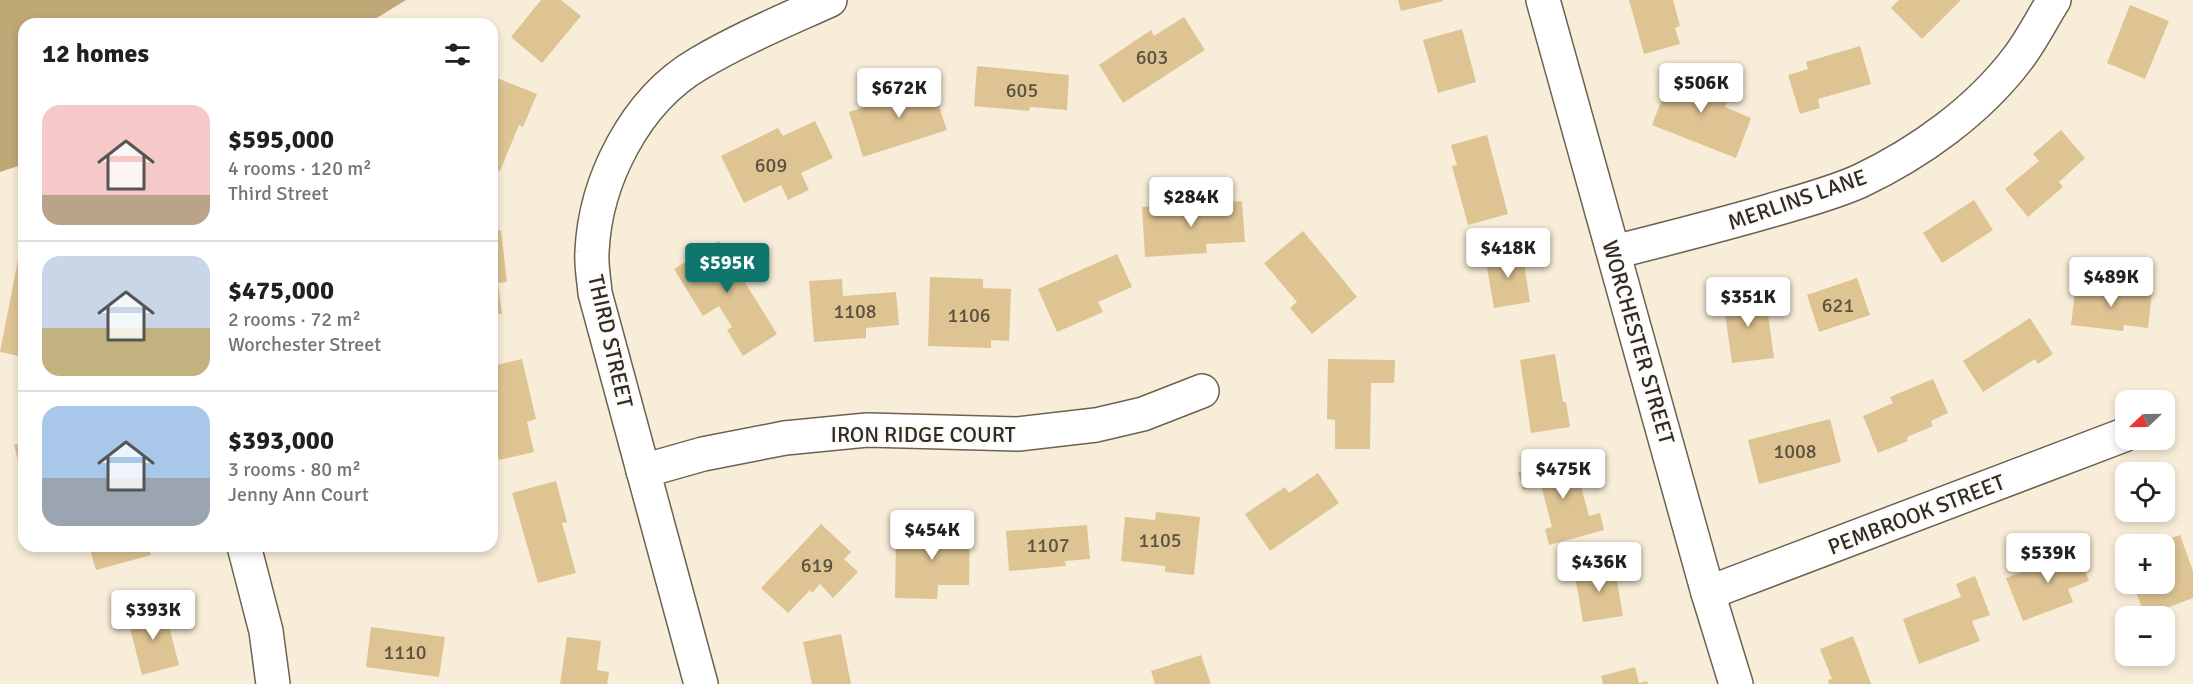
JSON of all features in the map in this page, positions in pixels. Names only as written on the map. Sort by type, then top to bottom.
[{"type":"street","name":"THIRD STREET","points":[[701,684],[595,293],[592,252],[598,209],[611,167],[632,128],[661,93],[696,65],[738,42],[830,0]]},
{"type":"street","name":"WORCHESTER STREET","points":[[1543,0],[1708,593],[1736,684]]},
{"type":"street","name":"MERLINS LANE","points":[[1614,252],[1705,230],[1813,199],[1859,181],[1911,153],[1956,121],[1984,96],[2018,58],[2054,0]]},
{"type":"street","name":"IRON RIDGE COURT","points":[[643,471],[703,454],[785,438],[867,430],[1018,434],[1096,425],[1143,414],[1202,391]]},
{"type":"street","name":"PEMBROOK STREET","points":[[1708,593],[2115,438]]},
{"type":"street","points":[[246,552],[266,631],[273,684]]},
{"type":"shaded area","points":[[0,0],[406,0],[377,18],[18,18],[18,166],[0,172]]},
{"type":"building","points":[[541,0],[561,0],[581,16],[542,63],[511,37]]},
{"type":"building","points":[[1398,0],[1443,0],[1443,1],[1401,11]]},
{"type":"building","points":[[1629,0],[1673,0],[1680,26],[1675,28],[1680,44],[1644,54]]},
{"type":"building","points":[[1899,0],[1961,0],[1922,39],[1891,8]]},
{"type":"building","points":[[2130,5],[2169,21],[2145,79],[2107,63]]},
{"type":"building","points":[[1184,17],[1205,50],[1123,103],[1099,65],[1151,30],[1154,36]]},
{"type":"building","points":[[1462,29],[1476,82],[1438,93],[1423,40]]},
{"type":"building","points":[[1860,46],[1871,84],[1818,99],[1820,108],[1800,114],[1788,75],[1808,69],[1806,62]]},
{"type":"building","points":[[977,66],[1069,75],[1067,110],[1030,107],[1029,111],[974,106]]},
{"type":"building","points":[[1674,68],[1732,91],[1725,107],[1751,118],[1736,158],[1652,125]]},
{"type":"building","points":[[929,77],[947,130],[863,157],[849,112],[901,95],[898,88]]},
{"type":"building","points":[[498,78],[537,94],[523,127],[519,125],[500,171],[498,170]]},
{"type":"building","points":[[815,121],[833,158],[801,173],[809,190],[788,200],[781,185],[744,203],[721,156],[778,128],[783,136]]},
{"type":"building","points":[[2061,130],[2085,158],[2059,182],[2063,187],[2028,217],[2005,189],[2039,161],[2033,154]]},
{"type":"building","points":[[1487,135],[1508,214],[1468,225],[1452,166],[1457,165],[1451,145]]},
{"type":"building","points":[[1974,200],[1993,230],[1942,263],[1923,233]]},
{"type":"building","points":[[1242,201],[1245,242],[1206,244],[1207,253],[1145,257],[1142,207]]},
{"type":"building","points":[[498,230],[501,230],[507,282],[498,283]]},
{"type":"building","points":[[1303,231],[1357,297],[1312,334],[1290,308],[1297,302],[1264,263]]},
{"type":"building","points":[[719,241],[729,257],[746,247],[757,265],[741,276],[777,334],[743,356],[727,330],[732,327],[719,306],[703,316],[674,269]]},
{"type":"building","points":[[1522,251],[1530,302],[1494,308],[1485,256]]},
{"type":"building","points":[[1117,254],[1132,287],[1098,302],[1103,312],[1057,332],[1038,289]]},
{"type":"building","points":[[18,260],[18,356],[0,352]]},
{"type":"building","points":[[930,277],[983,279],[983,288],[1011,289],[1009,341],[991,340],[991,348],[928,346]]},
{"type":"building","points":[[1857,278],[1870,315],[1819,332],[1807,295]]},
{"type":"building","points":[[842,279],[843,296],[896,292],[899,325],[866,328],[866,338],[814,342],[809,281]]},
{"type":"building","points":[[498,283],[502,314],[498,314]]},
{"type":"building","points":[[2076,284],[2152,292],[2148,328],[2124,325],[2123,331],[2071,325]]},
{"type":"building","points":[[1765,294],[1774,358],[1732,363],[1723,299]]},
{"type":"building","points":[[2030,318],[2053,354],[2038,364],[2035,359],[1983,392],[1963,361]]},
{"type":"building","points":[[1555,354],[1563,402],[1566,402],[1570,427],[1531,433],[1520,360]]},
{"type":"building","points":[[522,359],[536,419],[527,422],[534,452],[499,460],[498,456],[498,365]]},
{"type":"building","points":[[1328,359],[1395,360],[1394,383],[1371,383],[1370,449],[1335,449],[1335,420],[1327,419]]},
{"type":"building","points":[[1933,379],[1948,413],[1931,421],[1933,426],[1907,437],[1908,441],[1878,453],[1863,416],[1893,403],[1890,397]]},
{"type":"building","points":[[1830,419],[1841,462],[1759,484],[1748,440]]},
{"type":"building","points":[[18,444],[18,460],[14,445]]},
{"type":"building","points":[[1573,457],[1589,516],[1600,513],[1604,530],[1549,545],[1545,529],[1552,527],[1541,485],[1523,490],[1518,472]]},
{"type":"building","points":[[1318,473],[1339,503],[1270,551],[1245,514],[1285,487],[1289,493]]},
{"type":"building","points":[[556,481],[567,522],[562,523],[576,573],[538,583],[512,493]]},
{"type":"building","points":[[1156,512],[1200,517],[1194,575],[1165,572],[1165,566],[1121,561],[1125,517],[1155,520]]},
{"type":"building","points":[[821,524],[851,552],[844,559],[858,572],[833,598],[820,584],[812,593],[810,590],[788,613],[761,588]]},
{"type":"building","points":[[922,525],[970,526],[969,585],[938,585],[937,599],[895,598],[896,536],[921,536]]},
{"type":"building","points":[[1087,525],[1090,559],[1065,561],[1066,566],[1009,571],[1006,531]]},
{"type":"building","points":[[2180,535],[2193,571],[2193,598],[2172,606],[2141,606],[2137,594],[2175,594],[2175,537]]},
{"type":"building","points":[[2075,545],[2089,581],[2068,589],[2073,602],[2023,621],[2006,578],[2052,561],[2049,555]]},
{"type":"building","points":[[91,552],[150,552],[151,555],[96,570]]},
{"type":"building","points":[[1614,563],[1623,616],[1583,622],[1574,570]]},
{"type":"building","points":[[1975,576],[1990,615],[1972,621],[1980,641],[1919,664],[1903,619],[1961,597],[1956,584]]},
{"type":"building","points":[[164,607],[179,665],[142,675],[127,616]]},
{"type":"building","points":[[371,627],[445,637],[439,677],[366,667]]},
{"type":"building","points":[[841,634],[851,684],[812,684],[803,642]]},
{"type":"building","points":[[1853,636],[1871,684],[1829,684],[1828,680],[1832,679],[1820,649]]},
{"type":"building","points":[[567,637],[601,641],[597,670],[609,672],[607,684],[560,684]]},
{"type":"building","points":[[1201,655],[1211,684],[1155,684],[1151,671]]},
{"type":"building","points":[[1635,667],[1639,683],[1647,681],[1648,684],[1603,684],[1601,676]]}]
